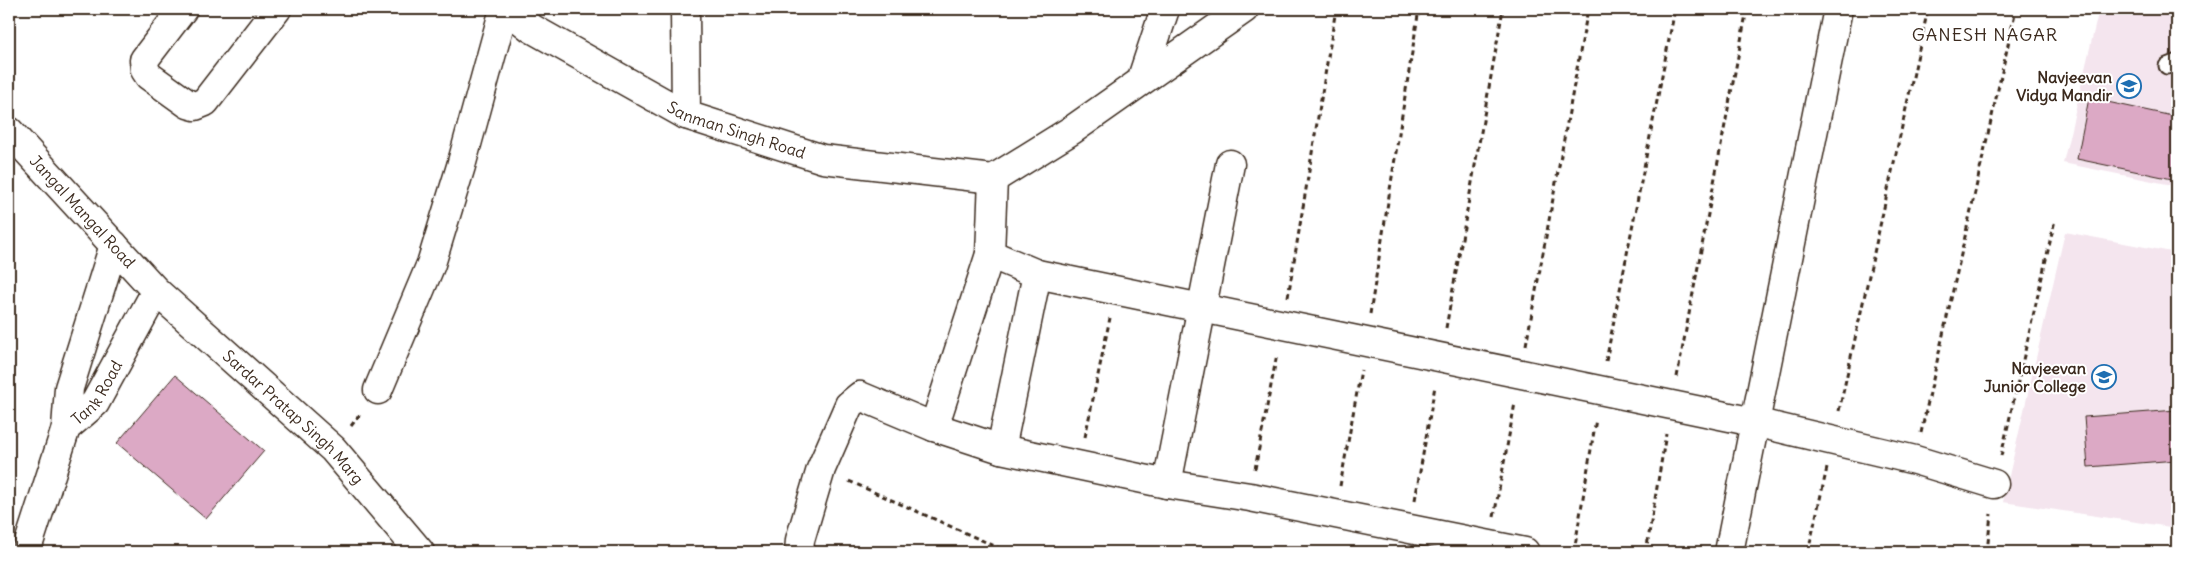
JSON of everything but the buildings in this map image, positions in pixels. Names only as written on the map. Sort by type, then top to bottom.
[{"type":"street","points":[[183,9],[144,60],[145,70],[149,76],[188,104],[195,106],[205,102],[277,9]]},
{"type":"street","points":[[378,390],[431,264],[461,166],[504,9]]},
{"type":"street","name":"Sanman Singh Road","points":[[508,9],[531,28],[686,115],[824,159],[993,179]]},
{"type":"street","points":[[685,9],[686,115]]},
{"type":"street","points":[[1141,81],[1165,9]]},
{"type":"street","points":[[934,427],[990,254],[993,179],[1072,130],[1244,9]]},
{"type":"street","points":[[1729,552],[1838,9]]},
{"type":"street","name":"Jangal Mangal Road","points":[[9,131],[156,291]]},
{"type":"street","points":[[1167,484],[1230,164]]},
{"type":"street","points":[[66,428],[69,388],[114,245]]},
{"type":"street","points":[[990,254],[1037,274],[1283,323],[1520,375],[1754,422],[1915,460],[1994,484]]},
{"type":"street","points":[[1001,449],[1037,274]]},
{"type":"street","name":"Tank Road","points":[[26,552],[66,428],[95,403],[156,291]]},
{"type":"street","name":"Sardar Pratap Singh Marg","points":[[156,291],[333,450],[420,552]]},
{"type":"street","points":[[799,552],[800,540],[821,469],[849,405],[860,396],[934,427],[1001,449],[1167,484],[1250,497],[1525,552]]},
{"type":"path","points":[[1250,497],[1283,323],[1336,9]]},
{"type":"path","points":[[1335,514],[1366,342],[1419,9]]},
{"type":"path","points":[[1410,529],[1503,9]]},
{"type":"path","points":[[1489,545],[1588,9]]},
{"type":"path","points":[[1574,552],[1601,392],[1676,9]]},
{"type":"path","points":[[1646,552],[1671,406],[1747,9]]},
{"type":"path","points":[[1808,552],[1928,9]]},
{"type":"path","points":[[1915,460],[2016,9]]},
{"type":"path","points":[[1987,552],[1994,484],[2055,220]]},
{"type":"path","points":[[1080,465],[1115,290]]},
{"type":"path","points":[[333,450],[378,390]]},
{"type":"path","points":[[821,469],[1008,552]]},
{"type":"shaded area","name":"Navjeevan Vidya Mandir","points":[[2099,9],[2177,9],[2177,186],[2063,163]]},
{"type":"shaded area","name":"Navjeevan Junior College","points":[[2065,232],[2177,253],[2177,528],[2003,502]]},
{"type":"place","name":"Navjeevan Vidya Mandir","points":[[2129,86]]},
{"type":"place","name":"Navjeevan Junior College","points":[[2104,377]]},
{"type":"district","name":"GANESH NAGAR","points":[[1985,35]]}]
